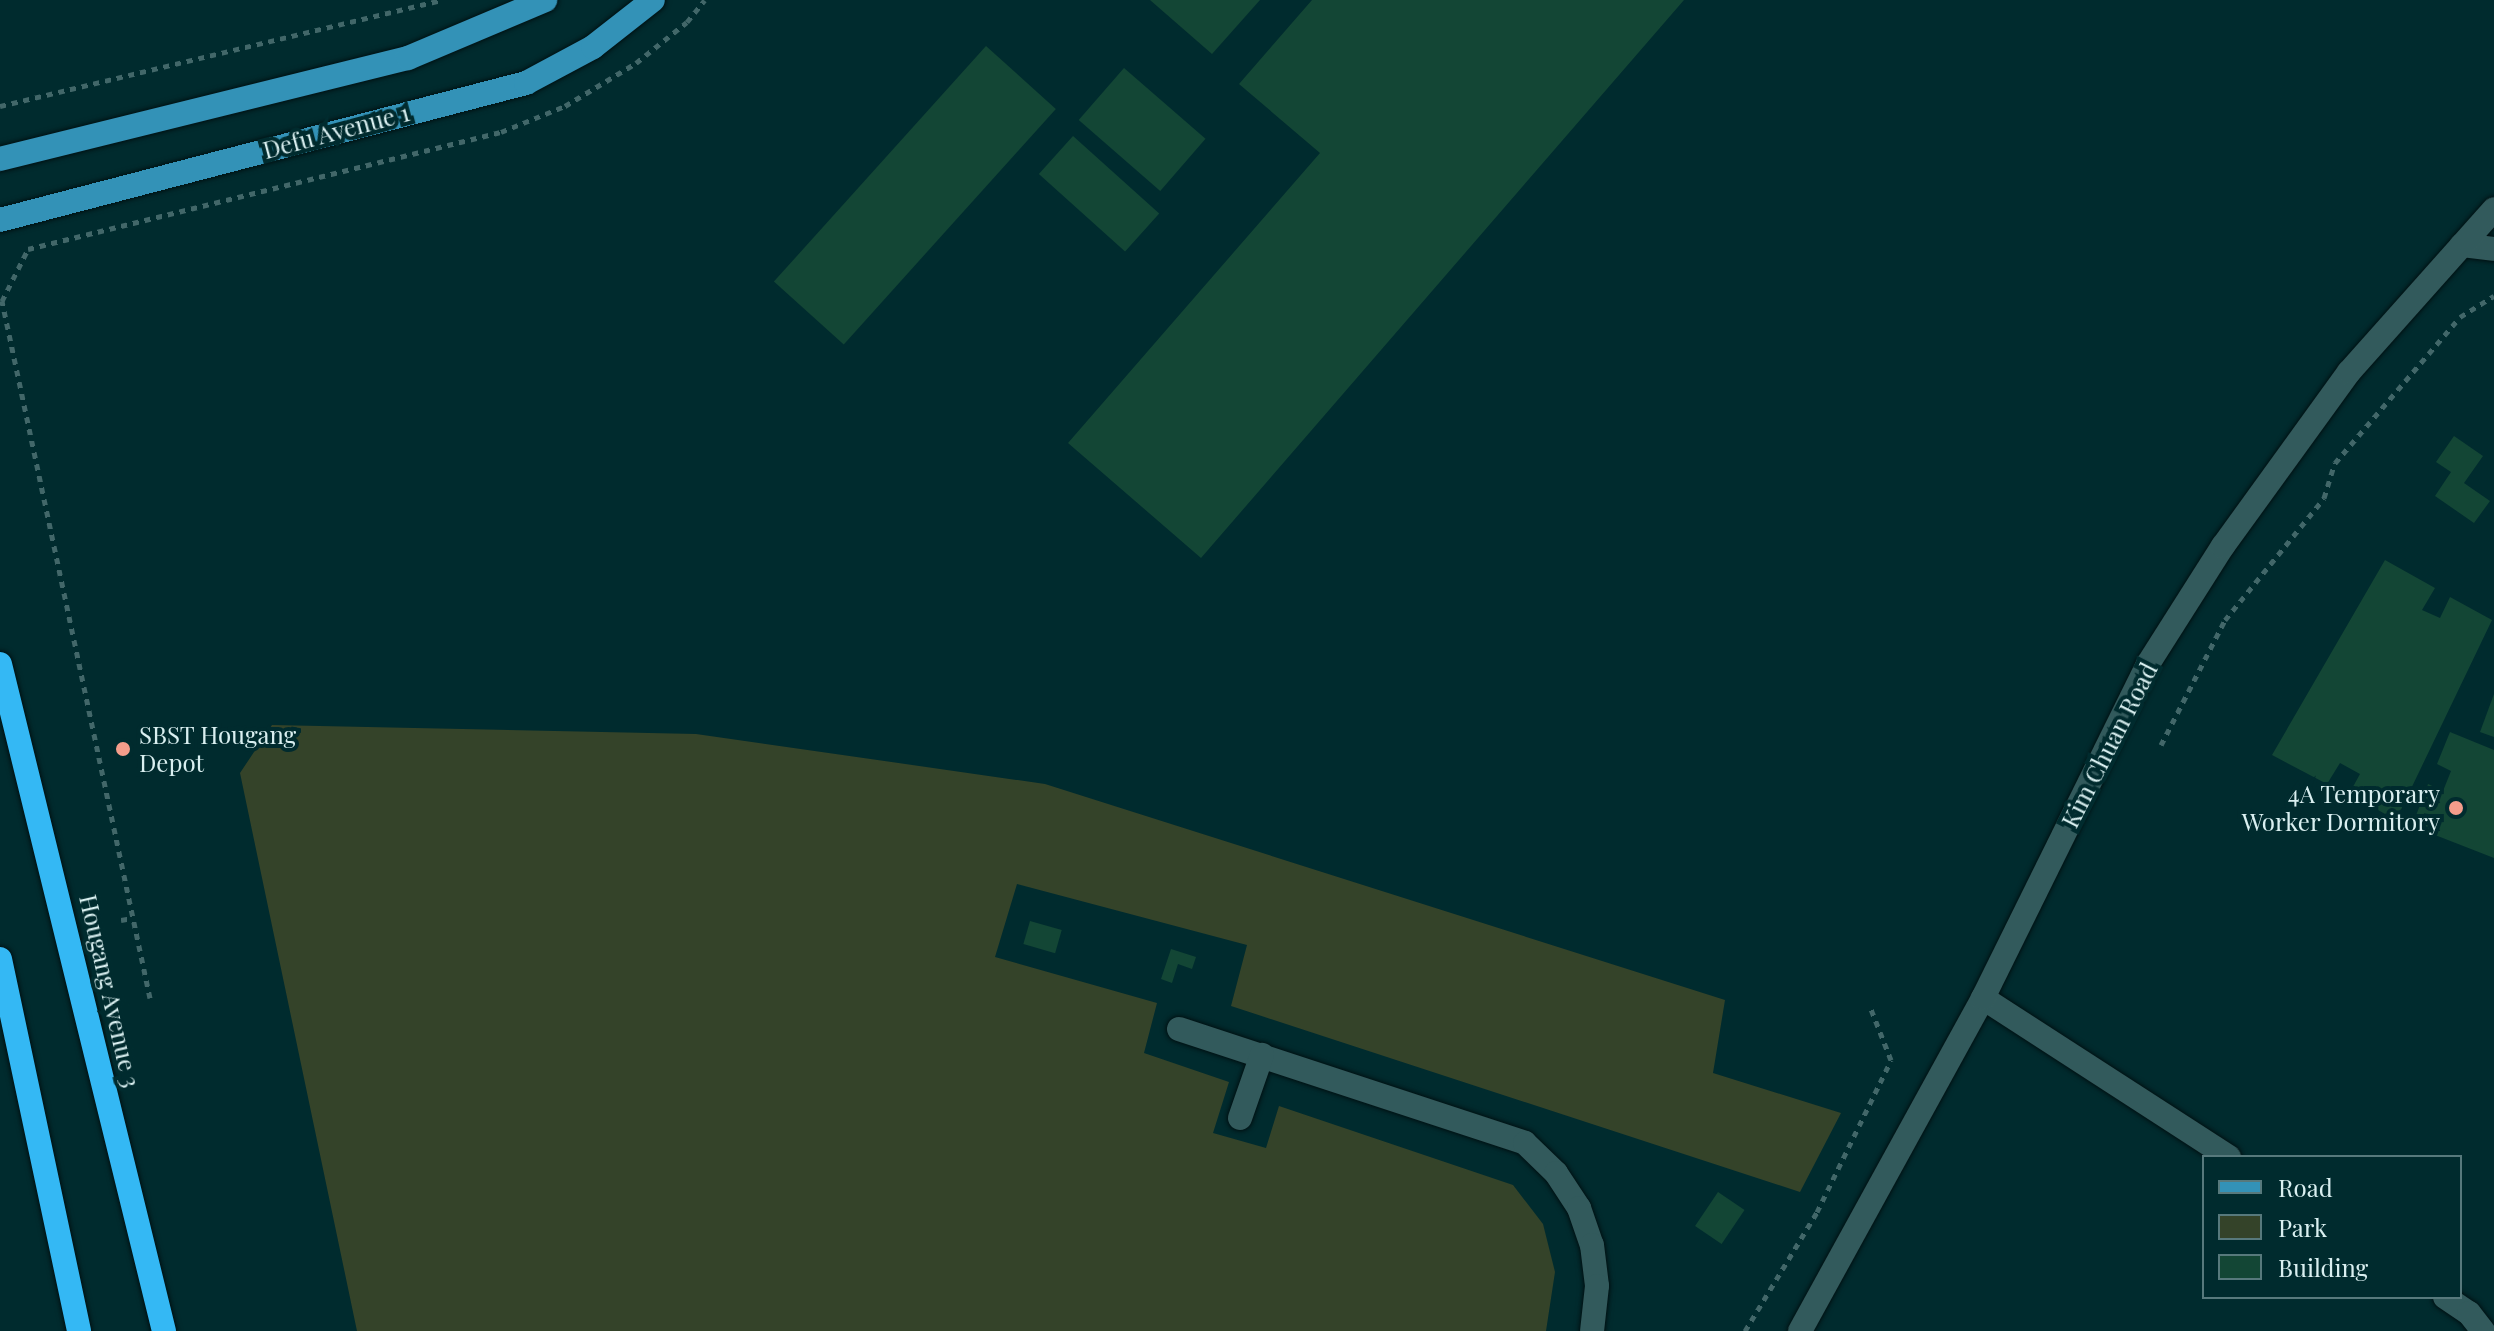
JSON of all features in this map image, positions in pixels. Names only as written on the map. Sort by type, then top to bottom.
[{"type":"highway","name":"Hougang Avenue 3","points":[[0,664],[164,1331]]},
{"type":"highway","points":[[0,959],[79,1331]]},
{"type":"main road","points":[[0,159],[408,58],[545,0]]},
{"type":"main road","name":"Defu Avenue 1","points":[[0,220],[526,83],[593,47],[653,0]]},
{"type":"street","name":"Kim Chuan Road","points":[[1800,1331],[1983,998],[2148,664],[2223,546],[2349,372],[2494,209]]},
{"type":"street","points":[[2462,245],[2494,249]]},
{"type":"street","points":[[1983,998],[2226,1155]]},
{"type":"street","points":[[1179,1029],[1525,1143],[1563,1184],[1592,1245],[1597,1286],[1592,1331]]},
{"type":"street","points":[[1240,1118],[1262,1055]]},
{"type":"street","points":[[2448,1299],[2469,1313],[2483,1331]]},
{"type":"path","points":[[0,106],[442,0]]},
{"type":"path","points":[[2161,745],[2225,620],[2324,498],[2335,463],[2460,317],[2494,296]]},
{"type":"path","points":[[2,301],[150,998]]},
{"type":"path","points":[[121,920],[132,918]]},
{"type":"path","points":[[1745,1331],[1817,1212],[1891,1060],[1871,1009]]},
{"type":"green space","points":[[272,725],[696,734],[1045,784],[1725,1000],[1713,1073],[1841,1113],[1800,1192],[1231,1006],[1247,945],[1017,884],[995,957],[1157,1003],[1144,1053],[1229,1082],[1213,1133],[1266,1148],[1279,1106],[1513,1185],[1543,1224],[1555,1272],[1546,1331],[357,1331],[240,773]]},
{"type":"building","points":[[1150,0],[1260,0],[1212,54]]},
{"type":"building","points":[[1312,0],[1684,0],[1201,558],[1068,443],[1320,153],[1239,84]]},
{"type":"building","points":[[986,46],[1056,109],[844,344],[774,282]]},
{"type":"building","points":[[1124,68],[1206,139],[1160,191],[1079,120]]},
{"type":"building","points":[[1073,136],[1159,214],[1125,252],[1039,174]]},
{"type":"building","points":[[2454,436],[2483,456],[2464,483],[2490,501],[2474,523],[2435,496],[2451,472],[2436,462]]},
{"type":"building","points":[[2385,560],[2435,588],[2422,610],[2440,618],[2450,597],[2492,620],[2396,820],[2349,794],[2360,774],[2340,763],[2327,784],[2272,755]]},
{"type":"building","points":[[2494,694],[2494,737],[2480,732]]},
{"type":"building","name":"4A Temporary Worker Dormitory","points":[[2450,732],[2494,750],[2494,858],[2412,826],[2428,784],[2443,791],[2451,771],[2437,764]]},
{"type":"building","points":[[1030,921],[1062,930],[1055,953],[1023,944]]},
{"type":"building","points":[[1171,949],[1196,957],[1192,969],[1178,964],[1172,983],[1161,979]]},
{"type":"building","points":[[1718,1192],[1745,1210],[1722,1244],[1695,1226]]},
{"type":"place","name":"SBST Hougang Depot","points":[[123,749]]},
{"type":"place","name":"4A Temporary Worker Dormitory","points":[[2456,808]]}]
